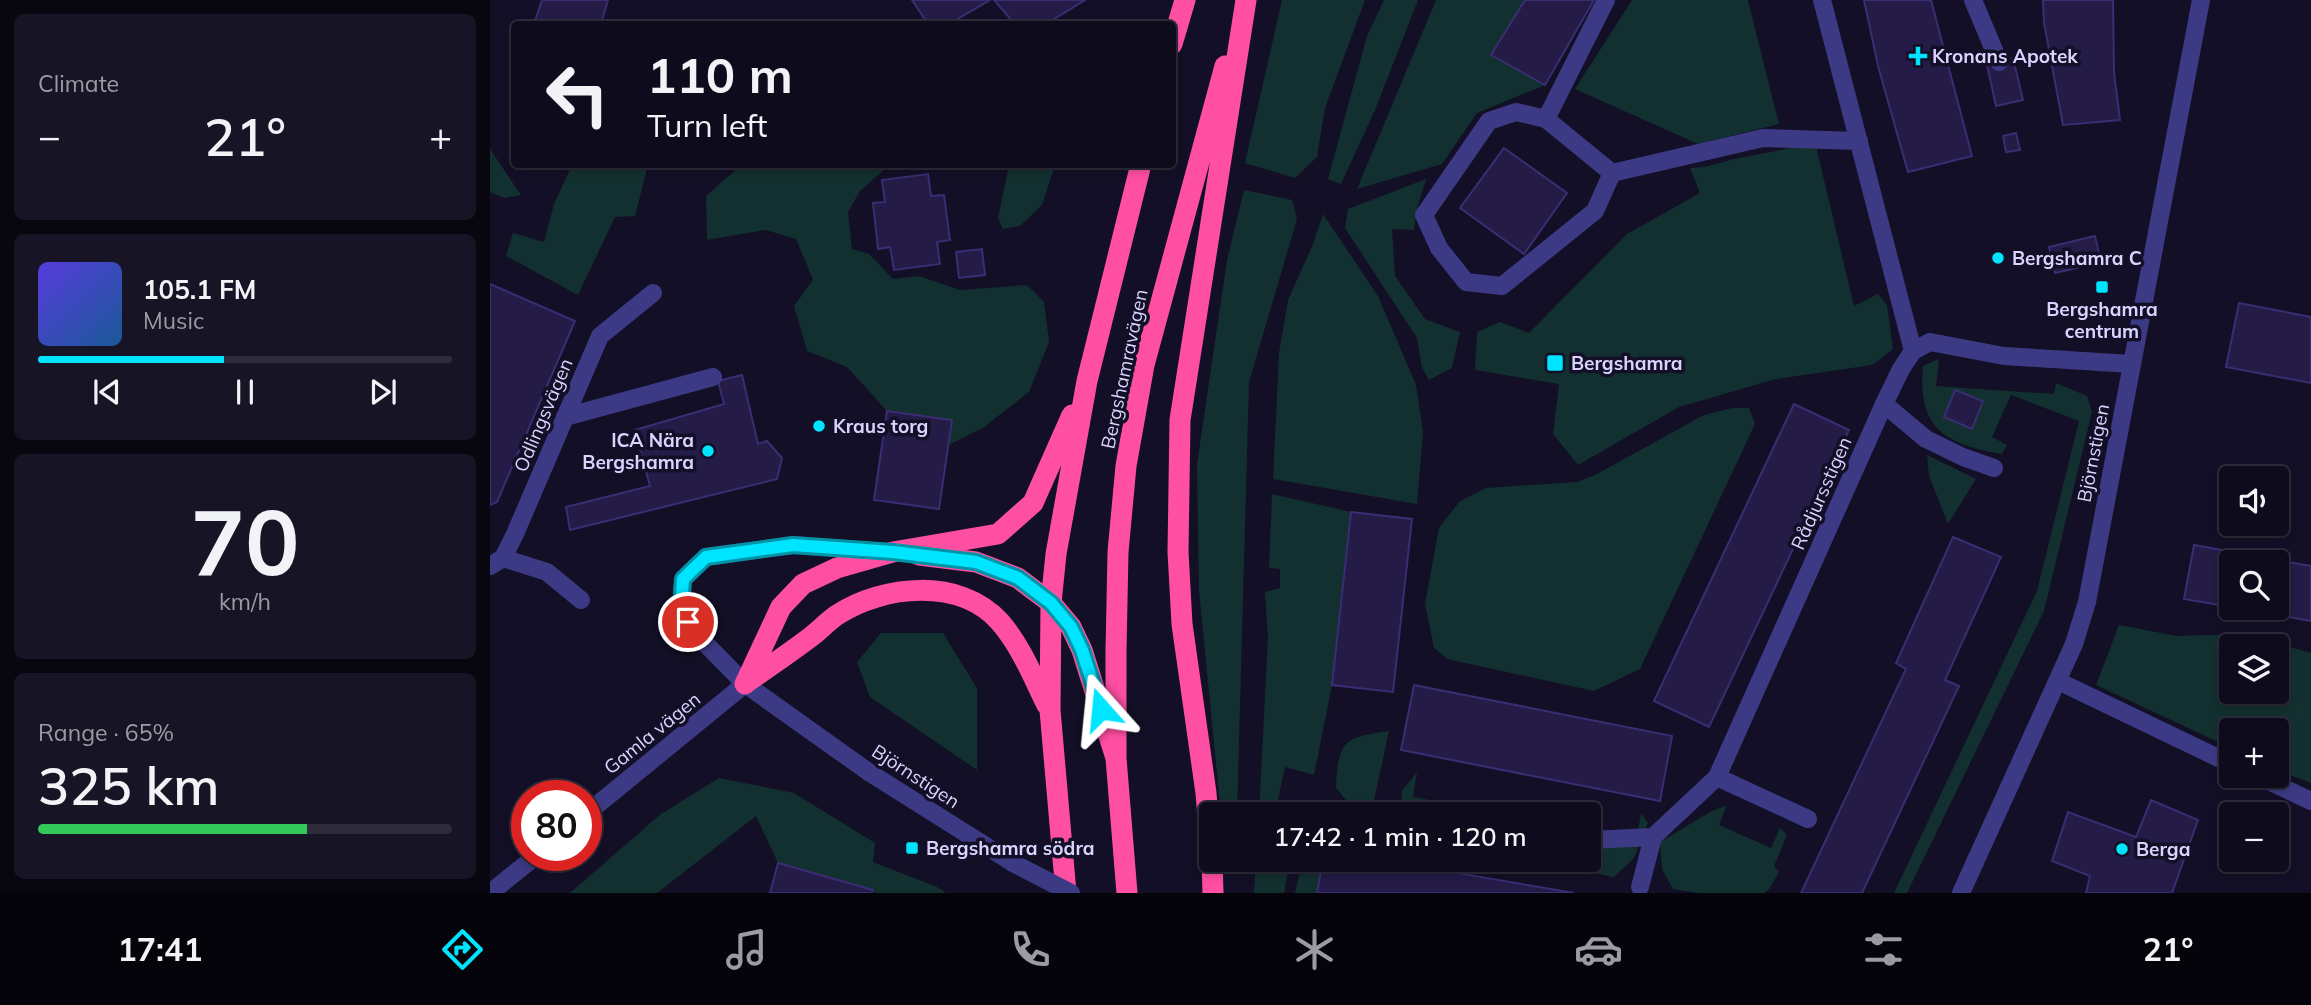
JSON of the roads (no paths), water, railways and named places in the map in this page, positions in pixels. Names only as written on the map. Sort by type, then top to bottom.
[{"type":"highway","points":[[1176,30],[1185,0]]},
{"type":"highway","points":[[1207,802],[1182,624],[1178,552],[1180,420],[1245,0]]},
{"type":"highway","name":"Bergshamravägen","points":[[1116,758],[1118,552],[1126,466],[1144,365],[1245,0]]},
{"type":"highway","name":"Bergshamravägen","points":[[1068,893],[1049,710],[1051,603],[1056,554],[1087,381],[1141,168]]},
{"type":"highway","points":[[745,684],[781,607],[803,584],[836,568],[893,552],[998,534],[1007,527],[1033,503],[1087,381]]},
{"type":"highway","points":[[893,552],[976,562],[1018,578],[1051,603],[1071,627],[1082,650],[1116,758],[1127,893]]},
{"type":"highway","points":[[745,684],[813,636],[837,615],[873,598],[941,591],[969,599],[998,620],[1015,641],[1049,710]]},
{"type":"highway","points":[[1212,872],[1213,893]]},
{"type":"street","points":[[1546,118],[1606,0]]},
{"type":"street","points":[[1822,0],[1913,351],[1930,342],[2004,356],[2131,364]]},
{"type":"street","points":[[1973,0],[1999,62]]},
{"type":"street","name":"Björnstigen","points":[[1966,891],[2074,644],[2087,602],[2201,0]]},
{"type":"street","points":[[1516,112],[1546,118],[1612,173],[1595,211],[1502,286],[1466,282],[1439,248],[1424,215],[1489,121],[1516,112]]},
{"type":"street","points":[[1612,173],[1763,138],[1859,141]]},
{"type":"street","name":"Odlingsvägen","points":[[496,562],[600,336],[653,293]]},
{"type":"street","name":"Rådjursstigen","points":[[1653,837],[1717,777],[1884,404],[1913,351]]},
{"type":"street","points":[[565,417],[713,377]]},
{"type":"street","points":[[1884,404],[1926,439],[1994,468]]},
{"type":"street","name":"Björnstigen","points":[[893,552],[793,545],[706,557],[683,579],[681,610],[696,634],[745,684],[870,773],[1013,863],[1068,893]]},
{"type":"street","points":[[496,562],[547,572],[581,600]]},
{"type":"street","points":[[2058,681],[2219,758]]},
{"type":"street","name":"Gamla vägen","points":[[602,801],[745,684]]},
{"type":"street","points":[[1717,777],[1808,819]]},
{"type":"street","points":[[2284,788],[2311,801]]},
{"type":"street","points":[[1601,839],[1653,837],[1640,887]]},
{"type":"street","points":[[491,893],[518,871]]},
{"type":"place","name":"Kronans Apotek","points":[[1918,56]]},
{"type":"place","name":"Bergshamra C","points":[[1998,258]]},
{"type":"place","name":"Bergshamra centrum","points":[[2102,287]]},
{"type":"place","name":"Bergshamra","points":[[1555,363]]},
{"type":"place","name":"Kraus torg","points":[[819,426]]},
{"type":"place","name":"ICA Nära Bergshamra","points":[[708,451]]},
{"type":"place","name":"Bergshamra södra","points":[[912,848]]},
{"type":"place","name":"Berga","points":[[2122,849]]}]
